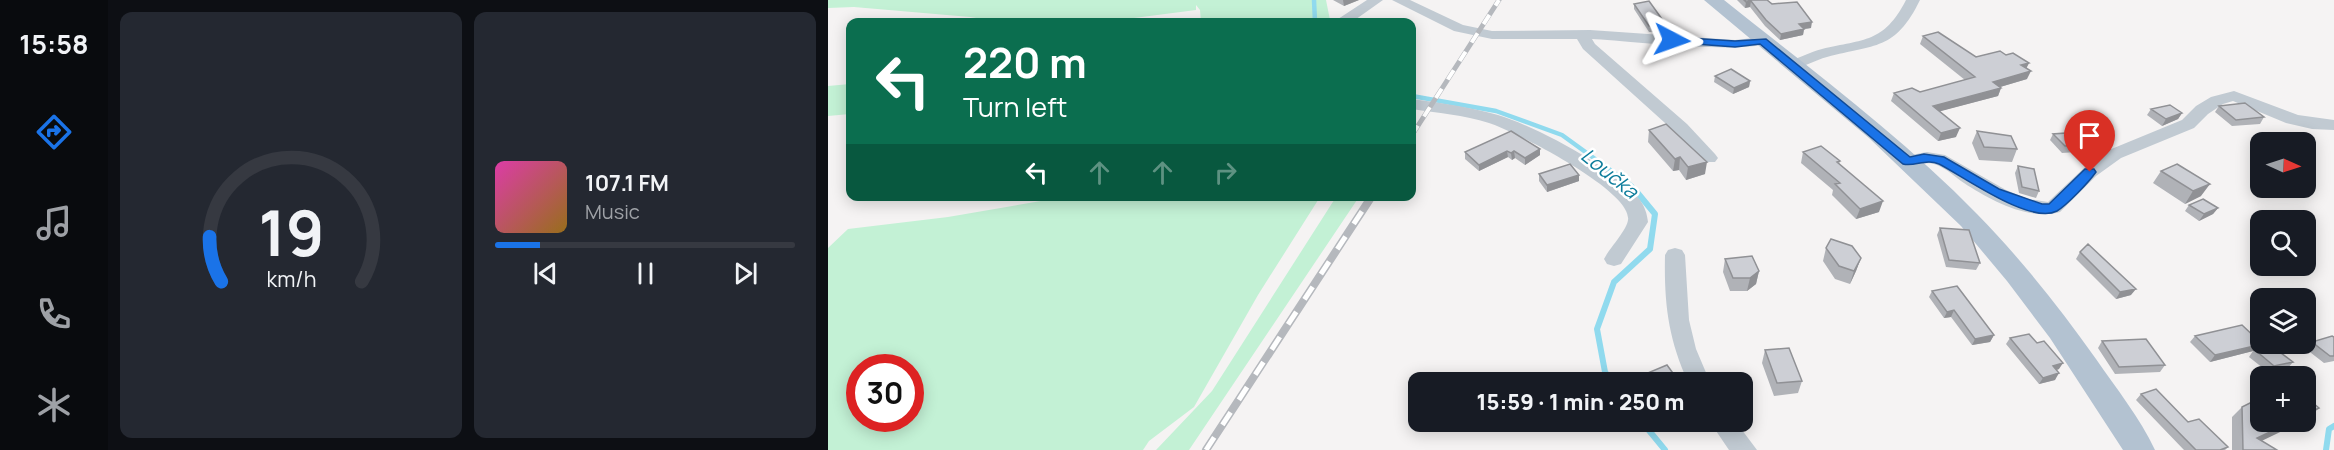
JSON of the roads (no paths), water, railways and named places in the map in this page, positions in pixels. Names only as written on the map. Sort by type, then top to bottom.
[{"type":"main road","points":[[1713,0],[1907,161],[1970,221],[2039,301],[2080,358],[2140,450]]},
{"type":"street","points":[[1349,18],[1376,0]]},
{"type":"street","points":[[1399,0],[1450,24],[1481,33],[1511,36],[1583,34],[1735,44],[1763,41]]},
{"type":"street","points":[[1792,65],[1821,54],[1886,38],[1913,0]]},
{"type":"street","points":[[1583,34],[1584,41],[1591,49],[1676,124],[1709,158]]},
{"type":"street","points":[[1907,161],[1924,158],[1940,159],[1994,192],[2026,204],[2048,209],[2053,208],[2090,172],[2115,154],[2188,124],[2202,110],[2217,100],[2234,96],[2292,119],[2312,124],[2334,125]]},
{"type":"street","points":[[1416,105],[1494,119],[1513,125],[1613,186],[1634,205],[1638,222],[1637,227],[1614,259]]},
{"type":"street","points":[[1675,255],[1677,325],[1684,350],[1694,372]]},
{"type":"street","points":[[1730,432],[1744,450]]},
{"type":"waterway","name":"Loučka","points":[[1314,0],[1315,18]]},
{"type":"waterway","name":"Loučka","points":[[1416,97],[1496,111],[1562,135],[1631,185],[1637,192]]},
{"type":"waterway","name":"Loučka","points":[[1605,372],[1597,329],[1614,282],[1650,249],[1655,214],[1636,191]]},
{"type":"waterway","points":[[2326,450],[2329,429],[2334,426]]},
{"type":"waterway","name":"Loučka","points":[[1650,432],[1665,450]]},
{"type":"railway","points":[[1416,129],[1499,0]]},
{"type":"railway","points":[[1206,450],[1369,201]]}]
